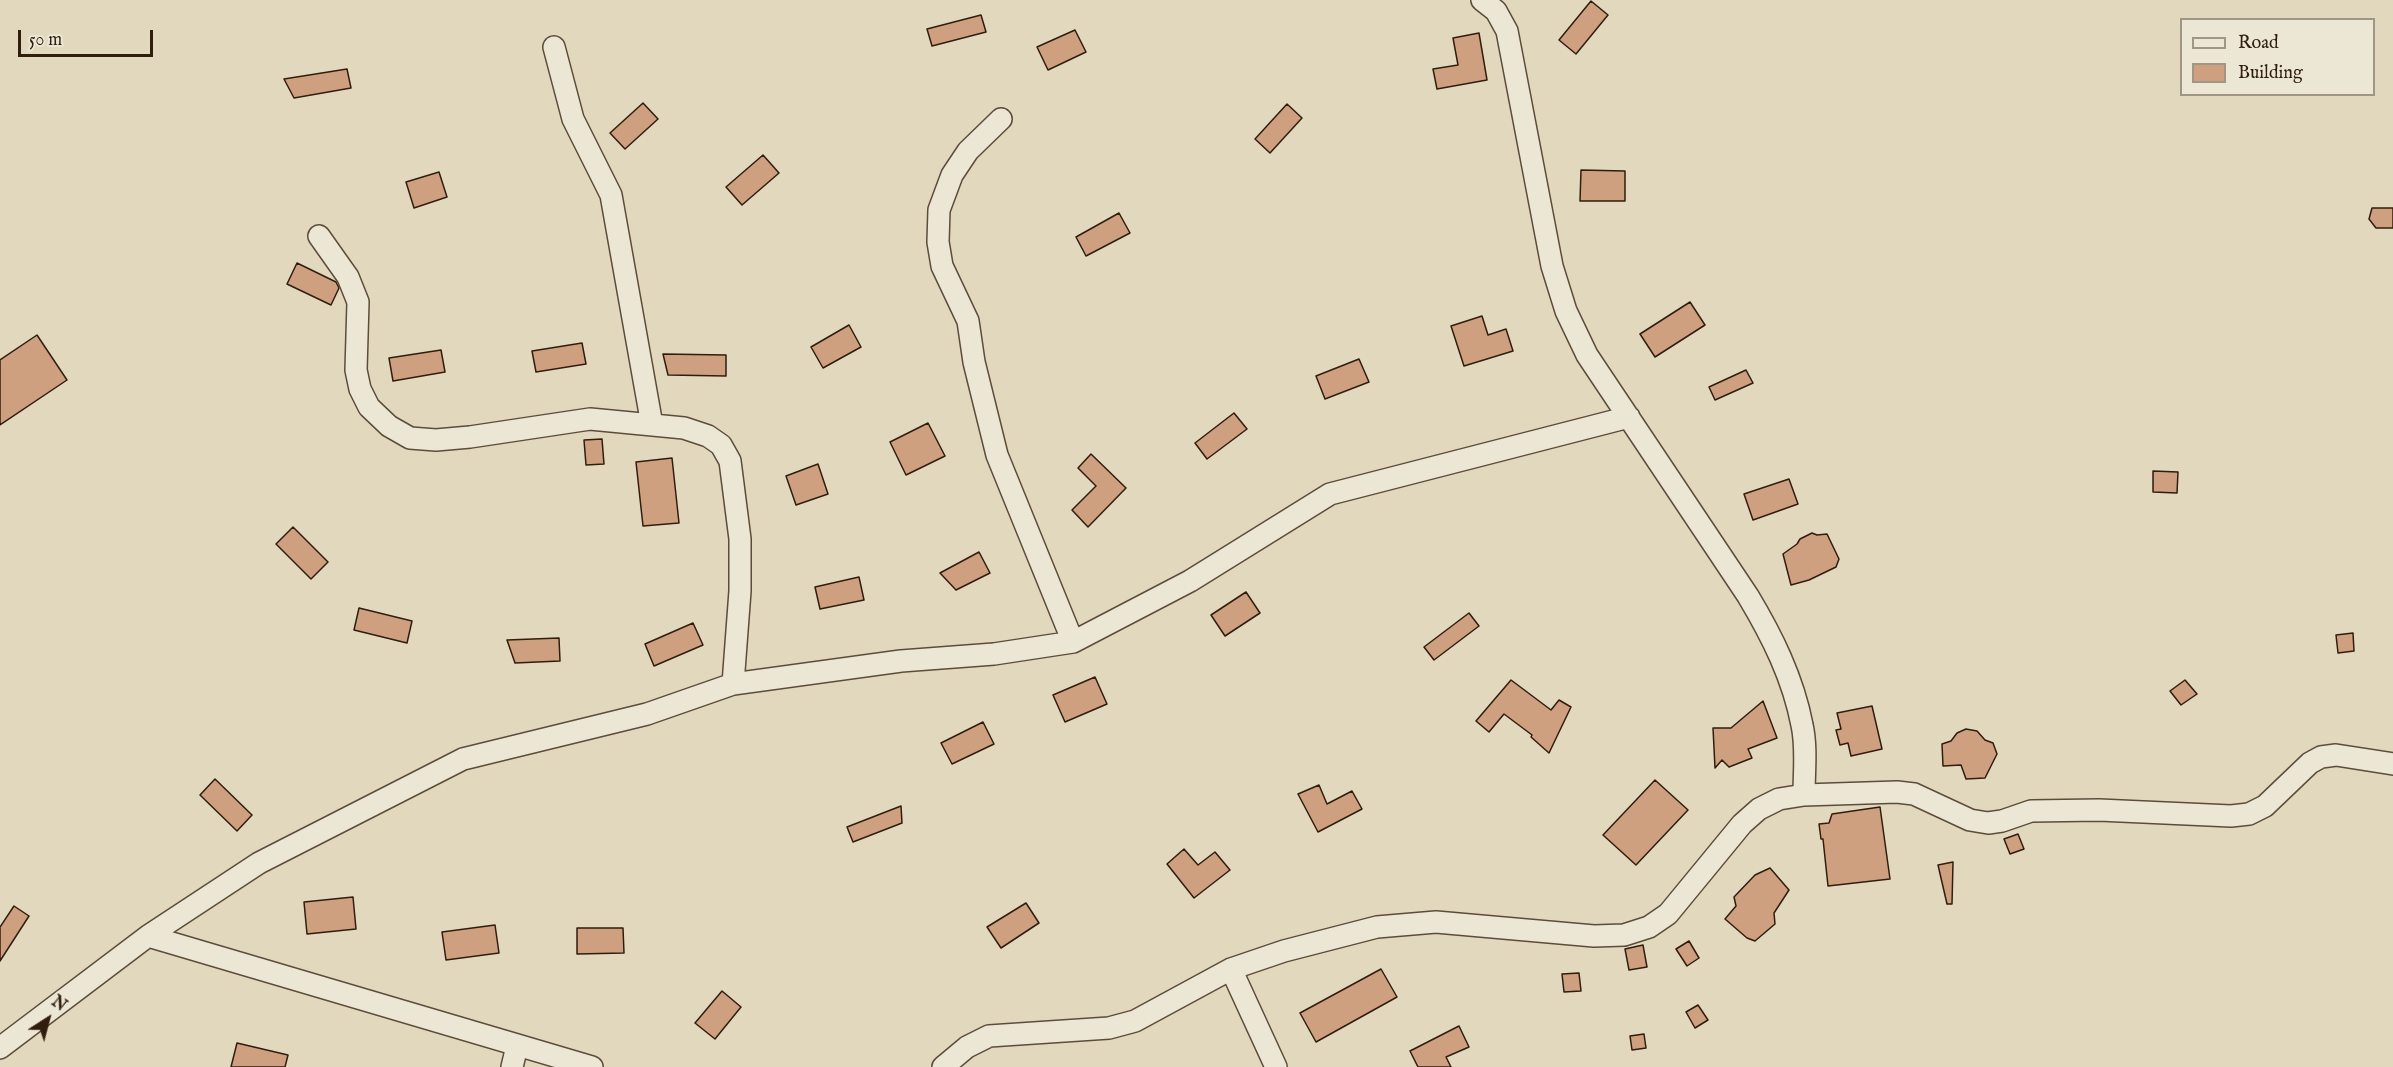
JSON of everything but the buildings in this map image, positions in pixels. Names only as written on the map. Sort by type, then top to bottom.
[{"type":"street","points":[[1482,0],[1496,11],[1508,31],[1552,266],[1566,311],[1587,355],[1748,596],[1772,636],[1788,674],[1803,726],[1804,795]]},
{"type":"street","points":[[554,47],[573,119],[611,195],[652,425]]},
{"type":"street","points":[[1000,119],[968,151],[952,175],[939,210],[938,242],[942,266],[968,321],[974,362],[997,455],[1073,642]]},
{"type":"street","points":[[319,236],[348,277],[358,302],[356,370],[360,389],[369,407],[389,426],[410,438],[436,440],[470,437],[590,419],[684,428],[708,436],[722,445],[730,461],[740,539],[740,591],[733,684]]},
{"type":"street","points":[[0,1048],[148,936],[259,863],[463,759],[647,714],[733,684],[901,662],[994,654],[1073,642],[1190,581],[1330,494],[1629,417]]},
{"type":"street","points":[[943,1067],[967,1047],[989,1036],[1109,1028],[1135,1021],[1232,969],[1284,951],[1377,927],[1436,922],[1594,936],[1624,935],[1641,930],[1668,914],[1742,824],[1759,808],[1779,799],[1804,795],[1897,792],[1914,794],[1970,820],[1988,823],[2002,821],[2031,811],[2099,810],[2231,816],[2250,814],[2265,806],[2310,763],[2321,757],[2336,755],[2393,764]]},
{"type":"street","points":[[148,936],[592,1067]]},
{"type":"street","points":[[1232,969],[1276,1067]]},
{"type":"street","points":[[512,1067],[517,1046]]}]
